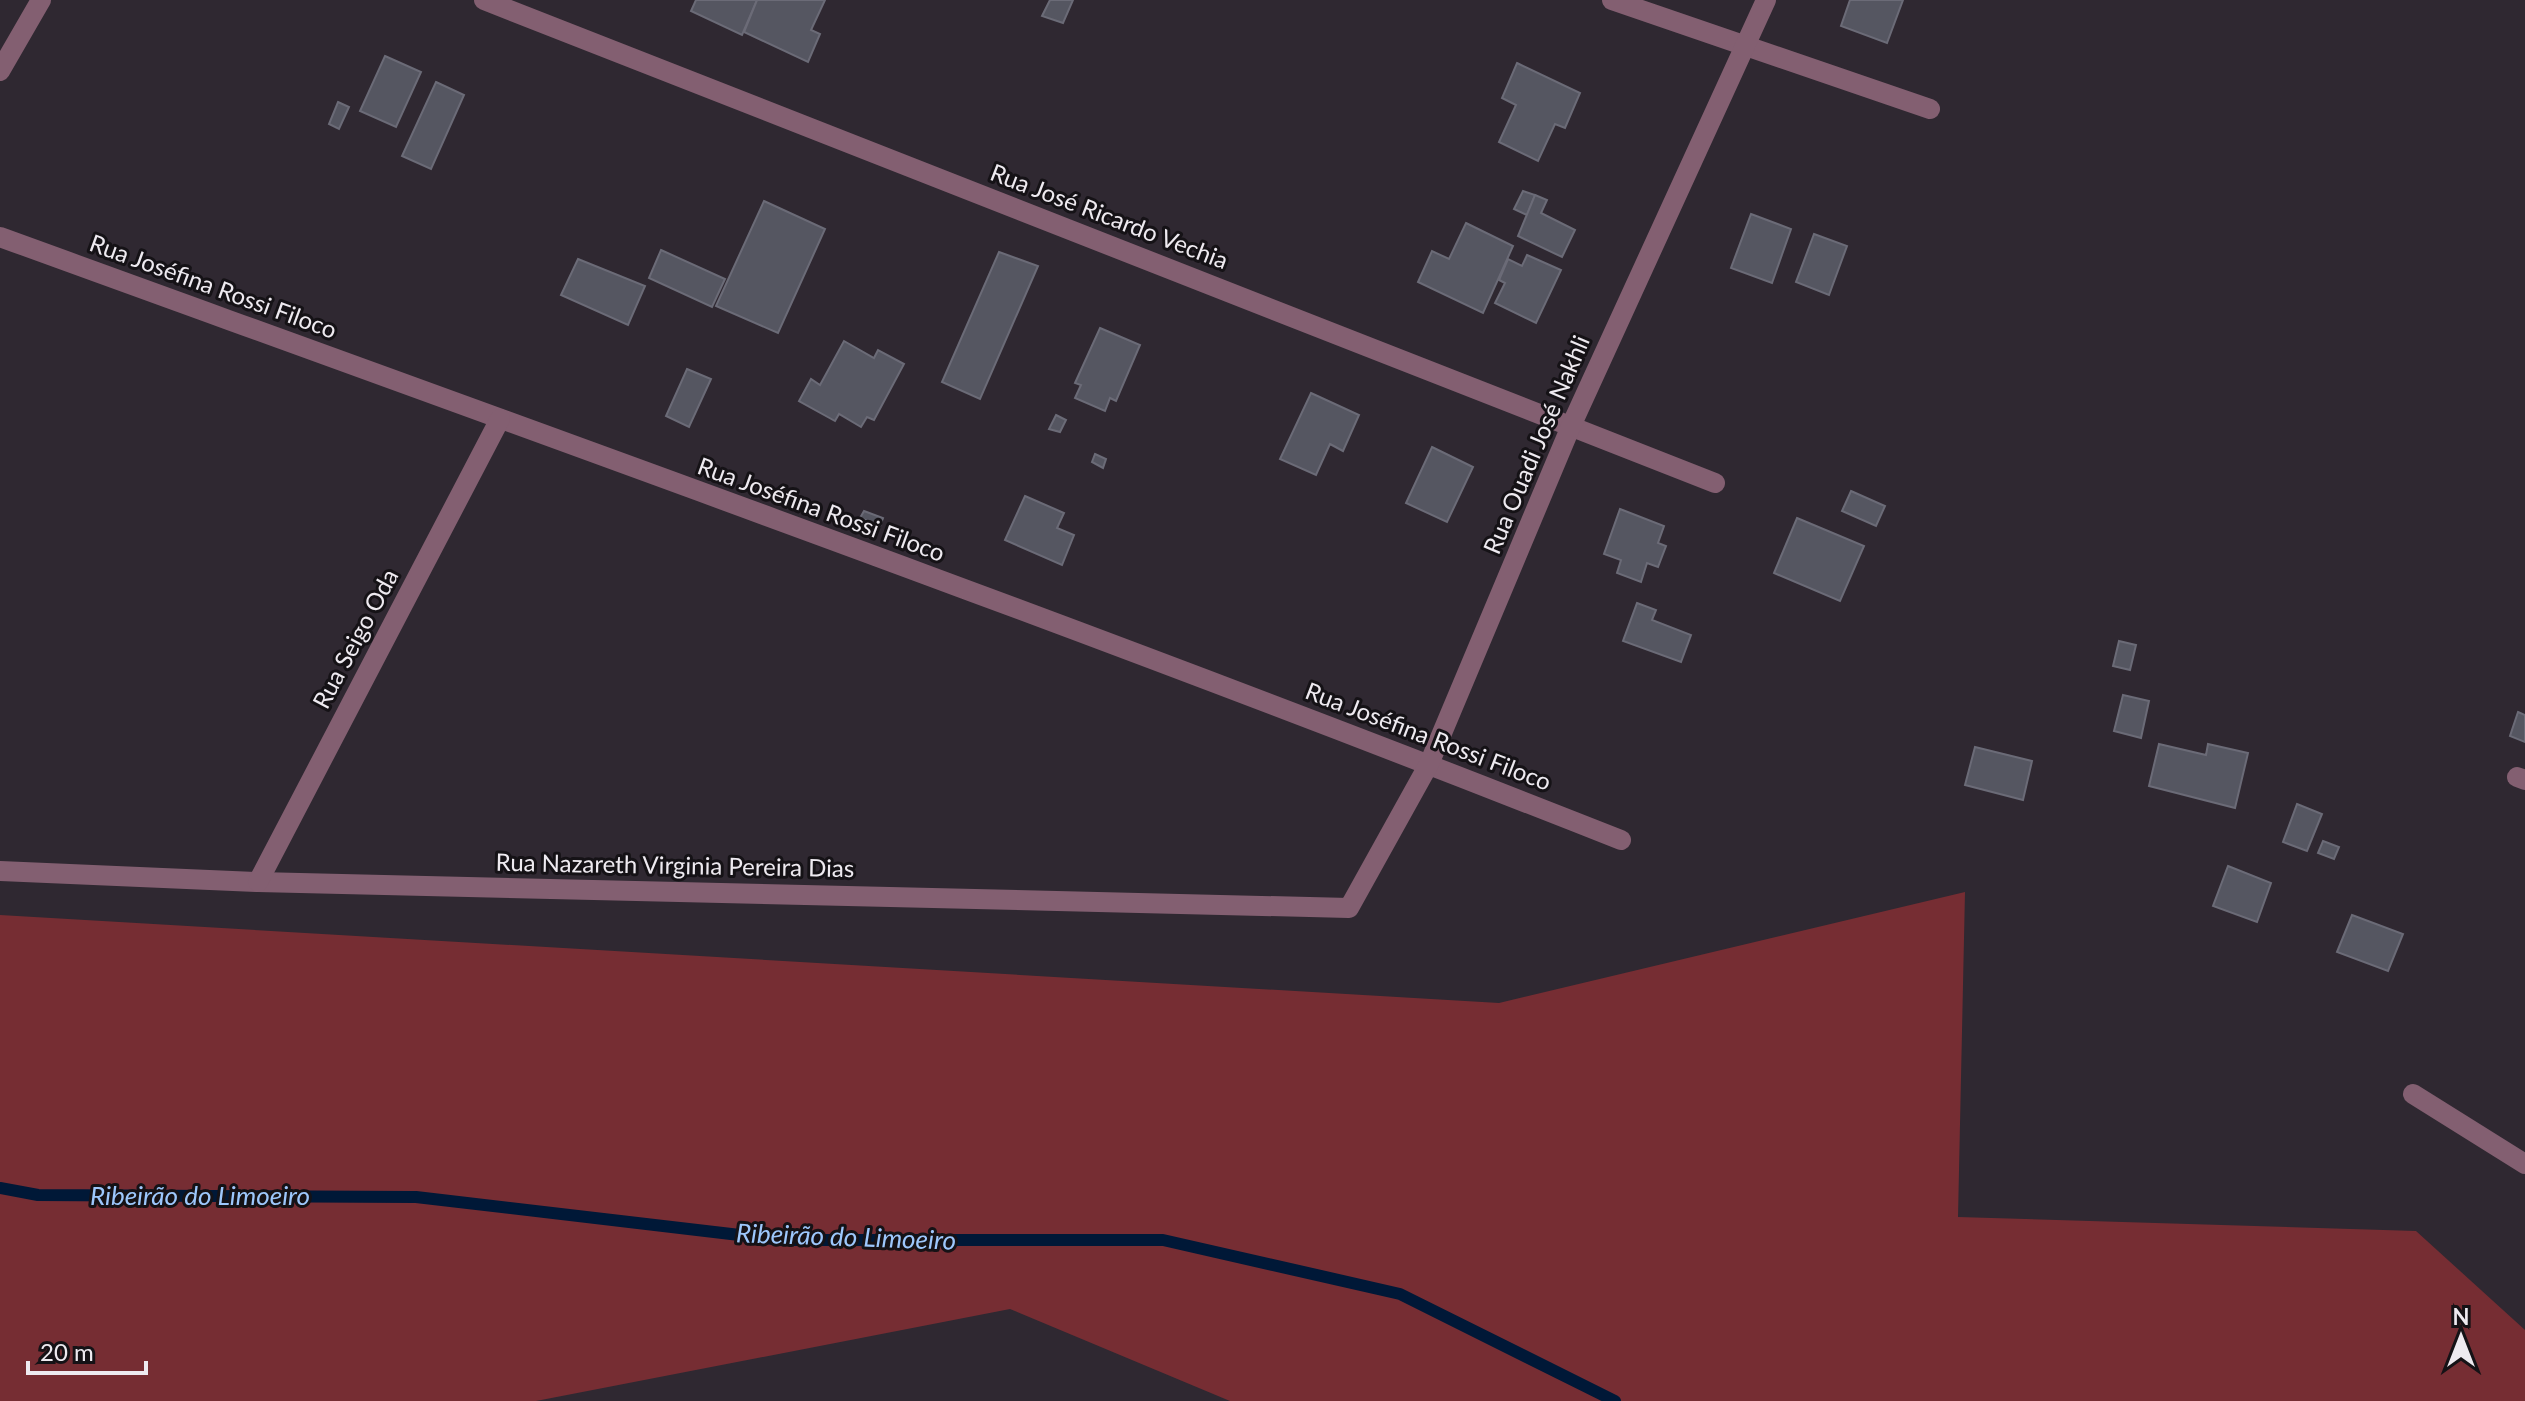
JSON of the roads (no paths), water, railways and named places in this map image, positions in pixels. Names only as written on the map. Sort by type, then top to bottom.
[{"type":"street","points":[[0,71],[41,0]]},
{"type":"street","name":"Rua José Ricardo Vechia","points":[[484,0],[1715,483]]},
{"type":"street","points":[[1612,0],[1930,109]]},
{"type":"street","name":"Rua Ouadi José Nakhli","points":[[1349,908],[1429,764],[1571,426],[1766,0]]},
{"type":"street","name":"Rua Joséfina Rossi Filoco","points":[[0,237],[1429,764],[1621,840]]},
{"type":"street","name":"Rua Seigo Oda","points":[[258,882],[500,419]]},
{"type":"street","name":"Rua Nazareth Virginia Pereira Dias","points":[[0,871],[258,882],[1349,908]]},
{"type":"street","points":[[2413,1094],[2525,1164]]},
{"type":"waterway","name":"Ribeirão do Limoeiro","points":[[0,1188],[38,1195],[416,1197],[782,1240],[1163,1240],[1400,1294],[1615,1401]]}]
